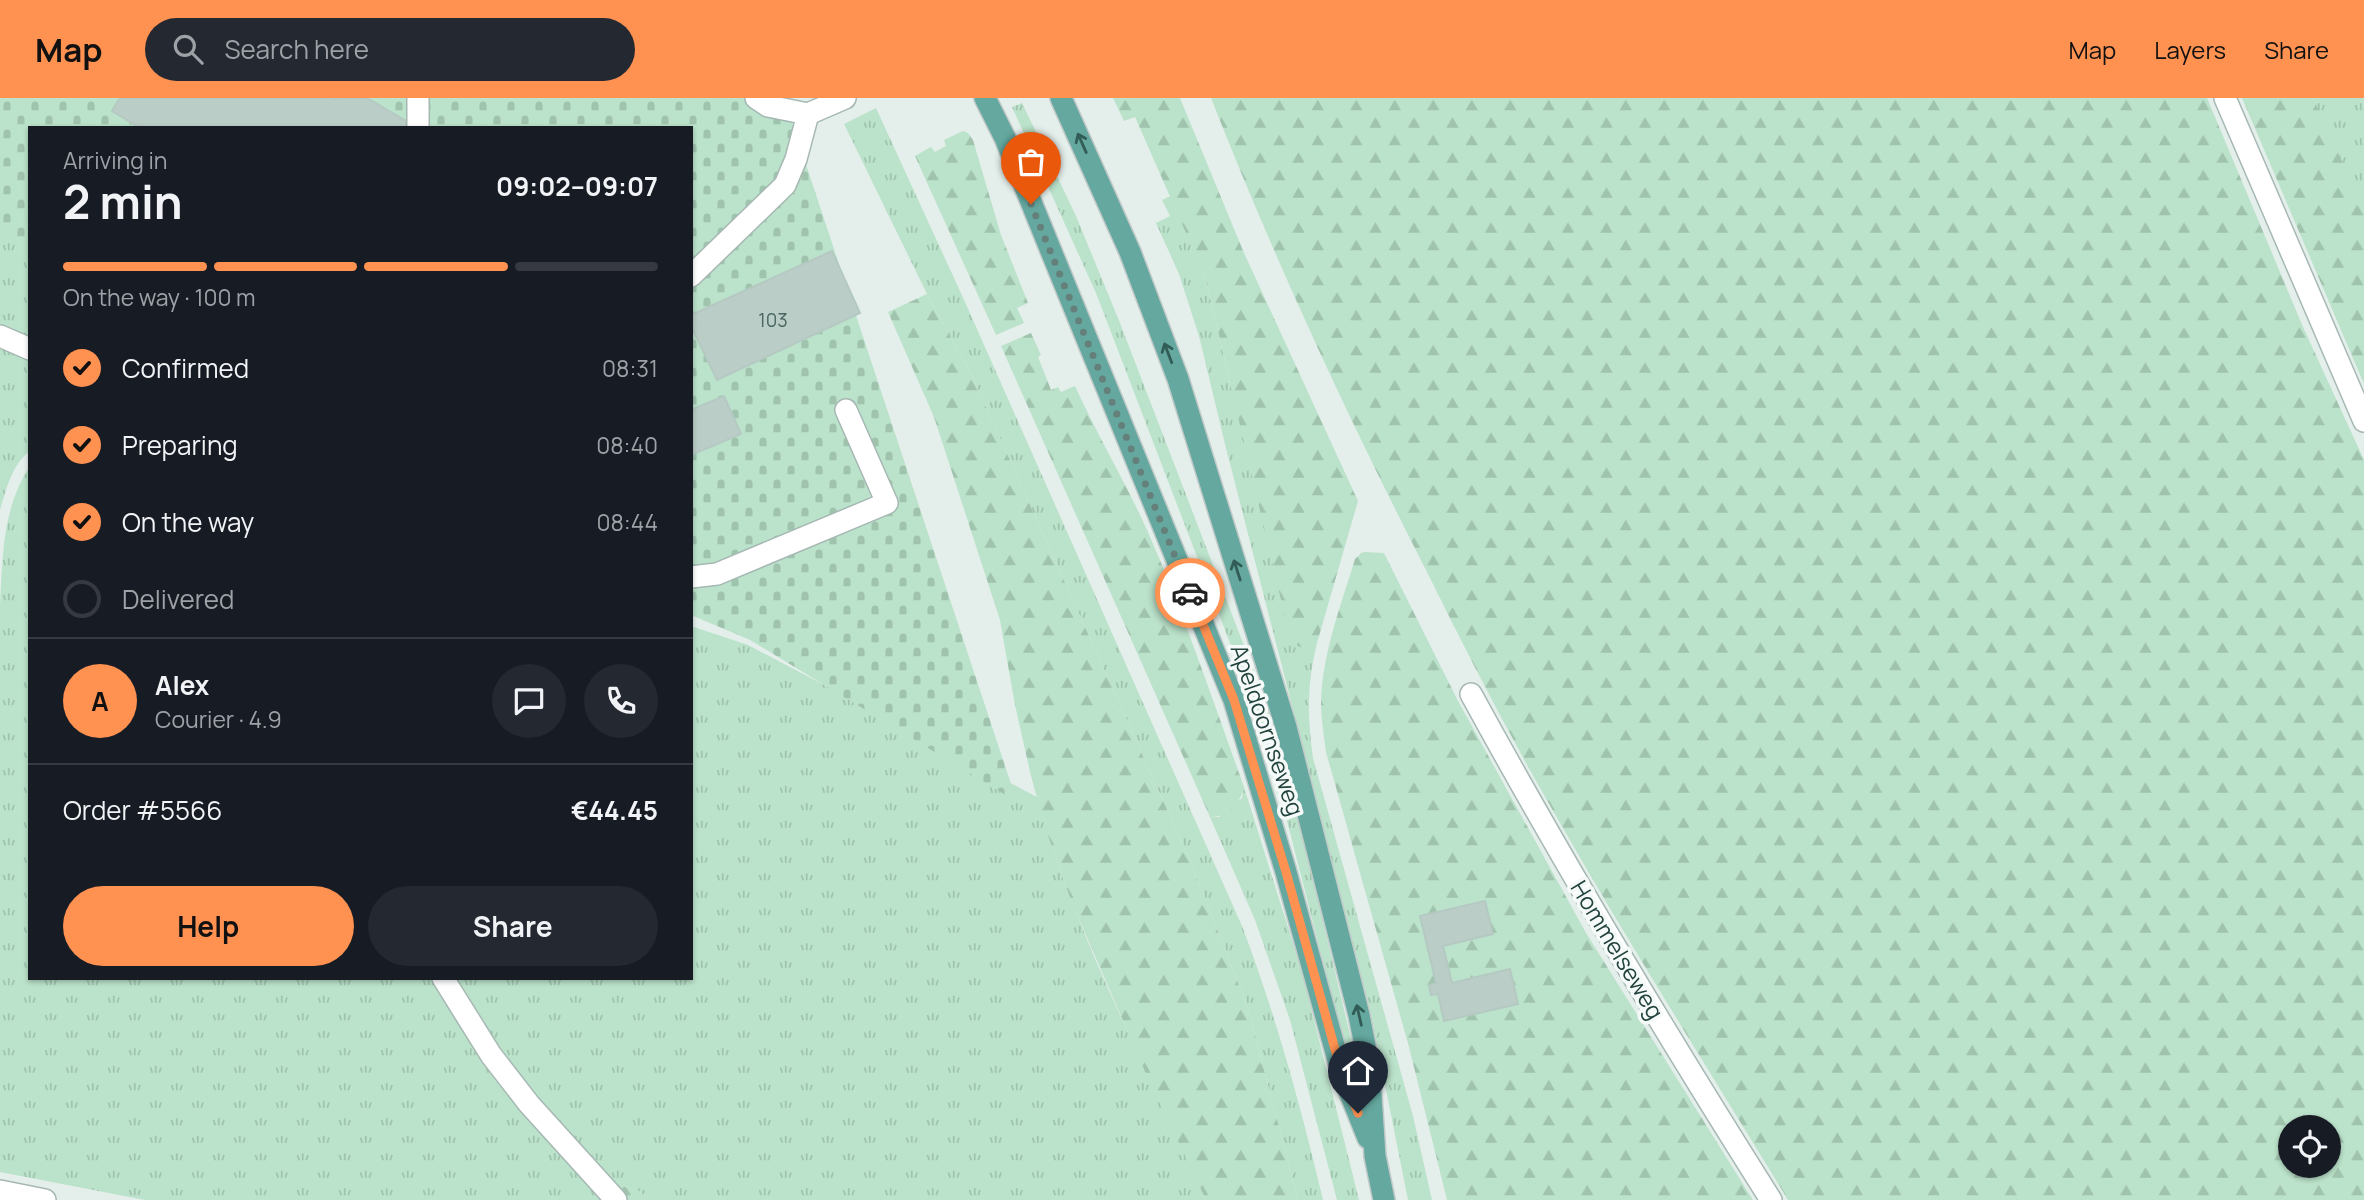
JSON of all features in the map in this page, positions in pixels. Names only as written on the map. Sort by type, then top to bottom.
[{"type":"main road","name":"Apeldoornseweg","points":[[985,98],[1005,138],[1234,700],[1286,872],[1341,1071],[1375,1156]]},
{"type":"main road","name":"Apeldoornseweg","points":[[1061,98],[1130,252],[1178,379],[1278,701],[1359,1015],[1369,1066],[1375,1156],[1384,1200]]},
{"type":"street","points":[[418,98],[418,126]]},
{"type":"street","points":[[756,98],[768,106],[808,114],[845,98]]},
{"type":"street","points":[[2225,98],[2364,421]]},
{"type":"street","points":[[693,274],[785,186],[796,159],[808,114]]},
{"type":"street","points":[[0,337],[28,348]]},
{"type":"street","points":[[693,577],[717,574],[887,503],[846,410]]},
{"type":"street","name":"Hommelseweg","points":[[1471,694],[1593,912],[1771,1200]]},
{"type":"street","points":[[444,980],[491,1055],[529,1104],[616,1200]]},
{"type":"street","points":[[0,1191],[45,1200]]},
{"type":"green space","points":[[0,98],[784,98],[1017,802],[750,640],[693,616],[693,126],[28,126],[28,249],[0,231]]},
{"type":"green space","points":[[1113,98],[1180,98],[1244,253],[1358,501],[1317,643],[1313,647],[1298,646],[1289,634],[1205,276],[1135,117],[1124,121]]},
{"type":"green space","points":[[1211,98],[2207,98],[2303,327],[2364,460],[2364,1200],[1788,1200],[1609,908],[1504,723],[1399,517],[1287,280]]},
{"type":"green space","points":[[2242,98],[2313,98],[2364,209],[2364,384]]},
{"type":"green space","points":[[2248,98],[2364,98],[2364,359]]},
{"type":"green space","points":[[1022,103],[1076,216],[1120,323],[1266,703],[1300,825],[1358,1068],[1355,1073],[1340,1028],[1274,770],[1253,703],[1096,293],[1012,107]]},
{"type":"green space","points":[[876,108],[1242,926],[1287,1062],[1323,1200],[1298,1200],[1248,1008],[1191,863],[973,378],[927,294],[844,124]]},
{"type":"green space","points":[[963,131],[973,140],[1001,235],[1028,303],[1017,308],[1024,323],[996,335],[915,156],[931,147],[935,152],[946,146],[944,140]]},
{"type":"green space","points":[[0,159],[28,167],[28,338],[0,328]]},
{"type":"green space","points":[[1171,196],[1205,276],[1230,383],[1313,647],[1317,643],[1309,700],[1313,758],[1413,1116],[1432,1200],[1408,1200],[1371,1014],[1199,336],[1179,274],[1156,223],[1170,216],[1162,200]]},
{"type":"green space","points":[[927,294],[973,378],[1191,863],[1248,1008],[1298,1200],[1206,1200],[1147,1076],[1072,903],[1045,827],[1031,776],[1000,620],[934,417],[888,312]]},
{"type":"green space","points":[[1031,333],[1041,355],[1038,357],[1051,390],[1058,387],[1061,392],[1075,386],[1161,562],[1244,787],[1240,799],[1223,815],[1210,817],[1001,346]]},
{"type":"green space","points":[[0,346],[28,357],[28,453],[14,470],[0,510]]},
{"type":"green space","points":[[28,470],[28,980],[435,980],[603,1200],[145,1200],[0,1172],[0,604],[6,532],[21,482]]},
{"type":"green space","points":[[1365,552],[1384,553],[1458,701],[1586,933],[1753,1200],[1447,1200],[1409,1047],[1326,752],[1321,703],[1325,666],[1355,559]]},
{"type":"green space","points":[[693,627],[748,645],[1037,797],[1053,849],[1092,951],[1206,1200],[651,1200],[637,1190],[613,1184],[535,1098],[500,1051],[454,980],[693,980]]},
{"type":"green space","points":[[1244,787],[1302,972],[1359,1200],[1337,1200],[1290,1020],[1255,920],[1210,817],[1219,817],[1242,798]]},
{"type":"green space","points":[[613,1184],[637,1190],[651,1200],[627,1200]]},
{"type":"building","points":[[120,98],[367,98],[406,121],[406,126],[137,126],[112,111]]},
{"type":"building","points":[[832,251],[860,313],[717,380],[693,330],[693,314]]},
{"type":"building","points":[[724,396],[741,434],[693,454],[693,409]]},
{"type":"building","points":[[1485,901],[1493,934],[1443,946],[1452,983],[1510,969],[1518,1004],[1444,1021],[1438,994],[1431,995],[1429,985],[1436,983],[1420,916]]},
{"type":"way so far","points":[[1031,204],[1190,593]]},
{"type":"route","points":[[1190,593],[1234,700],[1286,872],[1341,1071],[1358,1113]]}]
